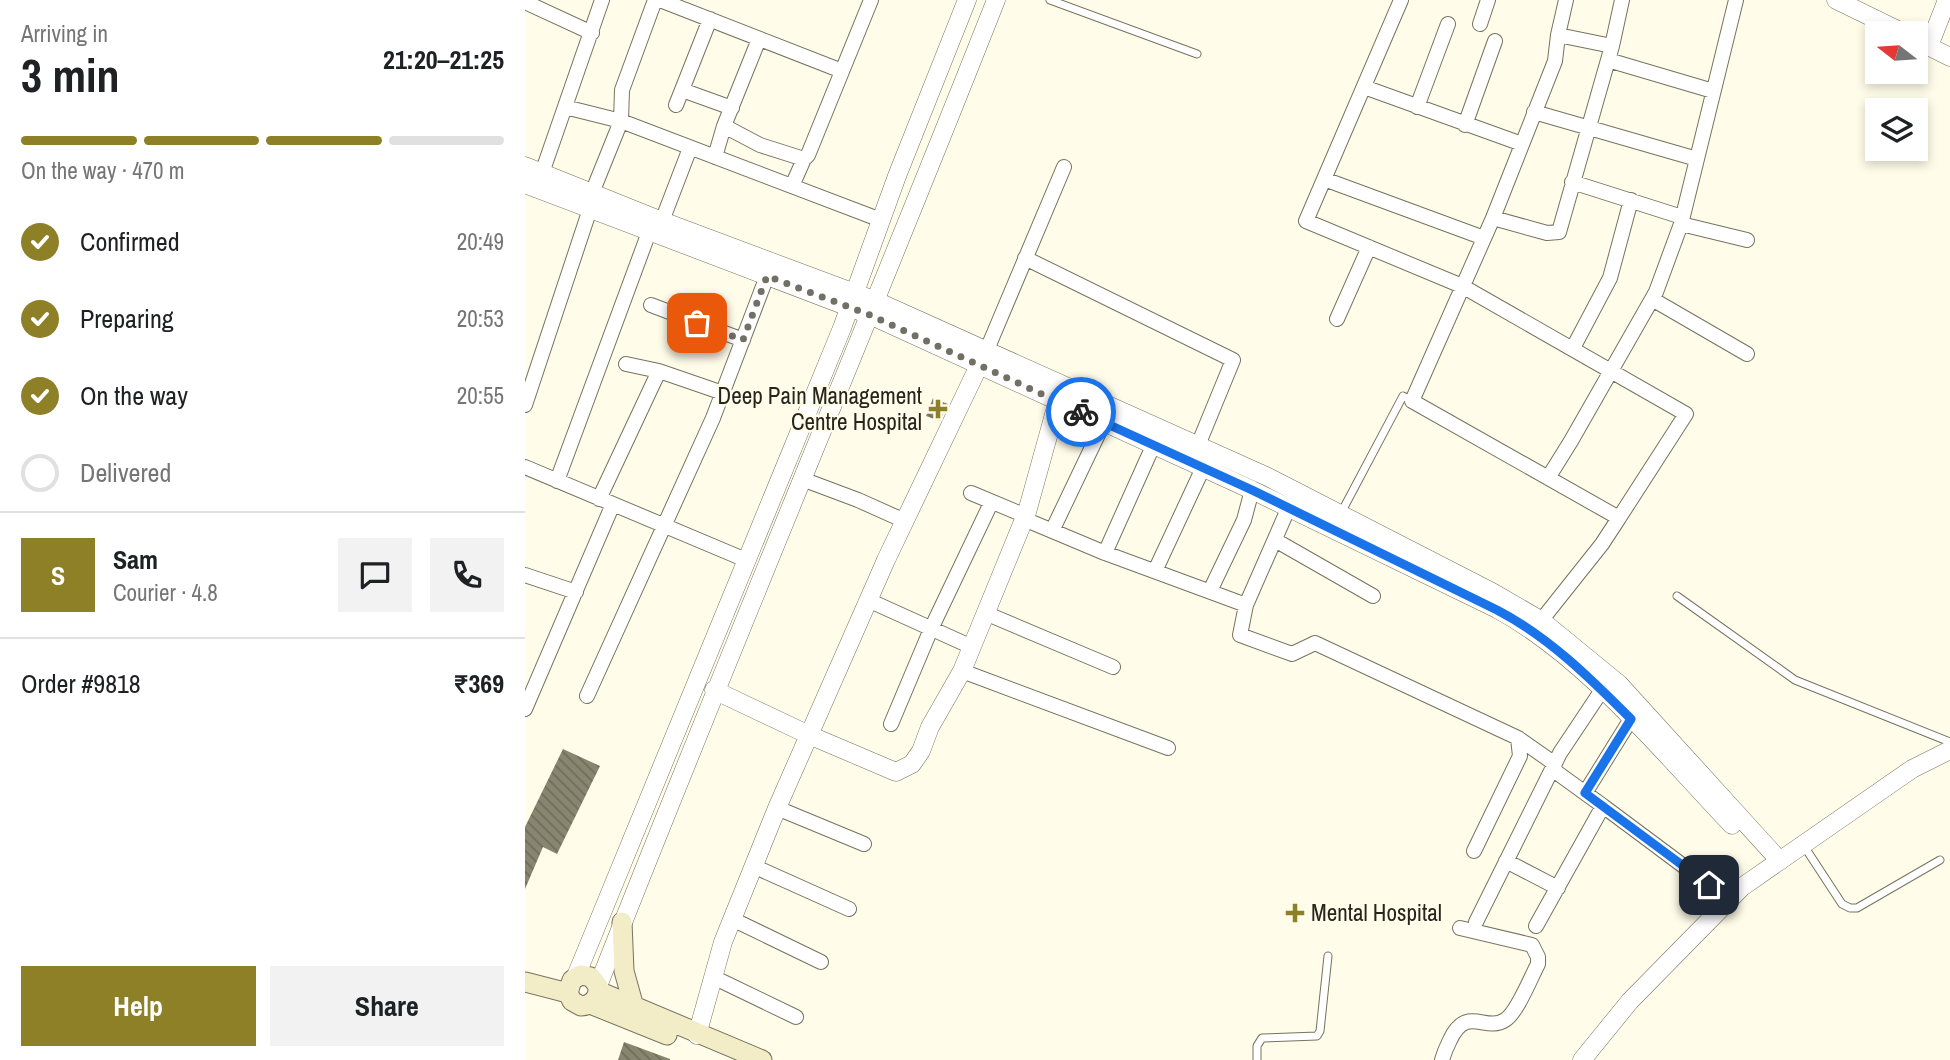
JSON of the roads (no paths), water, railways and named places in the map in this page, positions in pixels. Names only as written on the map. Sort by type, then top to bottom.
[{"type":"main road","points":[[622,922],[624,971],[634,1007]]},
{"type":"main road","points":[[525,969],[572,983]]},
{"type":"main road","points":[[525,982],[572,983],[581,975],[591,977],[595,993],[726,1060]]},
{"type":"main road","points":[[572,983],[576,1004],[595,993],[762,1060]]},
{"type":"street","points":[[602,0],[565,107],[533,169],[591,201],[851,301]]},
{"type":"street","points":[[525,405],[591,201],[621,121],[622,90],[655,0]]},
{"type":"street","points":[[660,0],[842,71]]},
{"type":"street","points":[[792,186],[808,155],[871,0]]},
{"type":"street","points":[[572,983],[851,301],[967,0]]},
{"type":"street","points":[[595,993],[714,690],[873,308],[996,0]]},
{"type":"street","points":[[1401,0],[1306,221],[1462,286],[1686,414],[1602,544],[1538,626]]},
{"type":"street","points":[[1480,24],[1487,0]]},
{"type":"street","points":[[1566,0],[1555,61],[1493,218],[1412,401],[1619,518]]},
{"type":"street","points":[[1493,218],[1547,233],[1559,232],[1610,53],[1622,0]]},
{"type":"street","points":[[1548,478],[1652,299],[1681,220],[1736,0]]},
{"type":"street","points":[[1836,0],[1879,21]]},
{"type":"street","points":[[1929,31],[1947,0]]},
{"type":"street","points":[[525,2],[592,33]]},
{"type":"street","points":[[676,105],[710,19]]},
{"type":"street","points":[[1417,107],[1448,24]]},
{"type":"street","points":[[1558,35],[1713,91]]},
{"type":"street","points":[[715,157],[724,126],[759,39]]},
{"type":"street","points":[[1465,125],[1495,41]]},
{"type":"street","points":[[1929,46],[1950,57]]},
{"type":"street","points":[[1364,87],[1521,145]]},
{"type":"street","points":[[682,90],[732,108]]},
{"type":"street","points":[[565,107],[621,121],[881,220]]},
{"type":"street","points":[[1534,112],[1697,159]]},
{"type":"street","points":[[724,126],[761,145],[804,159]]},
{"type":"street","points":[[557,481],[656,227],[690,148]]},
{"type":"street","points":[[697,1035],[732,919],[777,808],[868,600],[983,359],[1064,167]]},
{"type":"street","points":[[1324,179],[1484,238]]},
{"type":"street","points":[[1572,182],[1747,240]]},
{"type":"street","points":[[525,184],[591,201]]},
{"type":"street","points":[[1573,348],[1610,278],[1631,200]]},
{"type":"street","points":[[656,227],[767,276],[873,308],[1197,458],[1252,490],[1485,604],[1538,626],[1775,864]]},
{"type":"street","points":[[1337,319],[1369,247]]},
{"type":"street","points":[[1025,258],[1233,360],[1155,571]]},
{"type":"street","points":[[587,696],[723,393],[767,276]]},
{"type":"street","points":[[1652,299],[1747,354]]},
{"type":"street","points":[[651,305],[743,340]]},
{"type":"street","points":[[626,364],[659,371],[723,393]]},
{"type":"street","points":[[527,701],[576,592],[606,501],[659,371]]},
{"type":"street","points":[[1060,394],[1104,422],[1153,446],[1296,491],[1538,626],[1619,684],[1775,864]]},
{"type":"street","points":[[714,690],[896,772],[912,764],[962,671],[1025,518],[1060,394]]},
{"type":"street","points":[[1052,531],[1104,422]]},
{"type":"street","points":[[1105,553],[1153,446]]},
{"type":"street","points":[[525,467],[746,560]]},
{"type":"street","points":[[802,479],[905,521]]},
{"type":"street","points":[[1210,591],[1244,520],[1252,490]]},
{"type":"street","points":[[1296,491],[1246,604],[1240,635],[1292,654],[1315,643],[1518,738],[1585,793],[1729,900]]},
{"type":"street","points":[[971,493],[1105,553],[1246,604]]},
{"type":"street","points":[[891,724],[931,629],[991,503]]},
{"type":"street","points":[[1275,540],[1373,596]]},
{"type":"street","points":[[525,575],[576,592]]},
{"type":"street","points":[[868,600],[972,647]]},
{"type":"street","points":[[985,613],[1113,667]]},
{"type":"street","points":[[962,671],[1168,748]]},
{"type":"street","points":[[1476,922],[1554,767],[1602,690]]},
{"type":"street","points":[[1585,793],[1631,719]]},
{"type":"street","points":[[1473,851],[1520,756],[1518,738]]},
{"type":"street","points":[[1582,1060],[1630,1001],[1742,887],[1912,769],[1950,750]]},
{"type":"street","points":[[1537,926],[1603,806]]},
{"type":"street","points":[[777,808],[864,844]]},
{"type":"street","points":[[1506,861],[1558,888]]},
{"type":"street","points":[[753,866],[849,909]]},
{"type":"street","points":[[732,919],[821,962]]},
{"type":"street","points":[[1443,1060],[1453,1033],[1460,1023],[1500,1022],[1511,1016],[1538,964],[1538,957],[1532,945],[1460,928]]},
{"type":"street","points":[[713,977],[796,1017]]},
{"type":"lane","points":[[1050,0],[1197,54]]},
{"type":"lane","points":[[1341,514],[1403,396],[1412,401]]},
{"type":"lane","points":[[1677,596],[1795,680],[1950,741]]},
{"type":"lane","points":[[1803,845],[1842,904],[1850,908],[1857,908],[1940,860]]},
{"type":"lane","points":[[1257,1060],[1257,1046],[1262,1038],[1318,1035],[1328,956]]},
{"type":"place","name":"Deep Pain Management Centre Hospital","points":[[938,409]]},
{"type":"place","name":"Mental Hospital","points":[[1295,913]]}]
